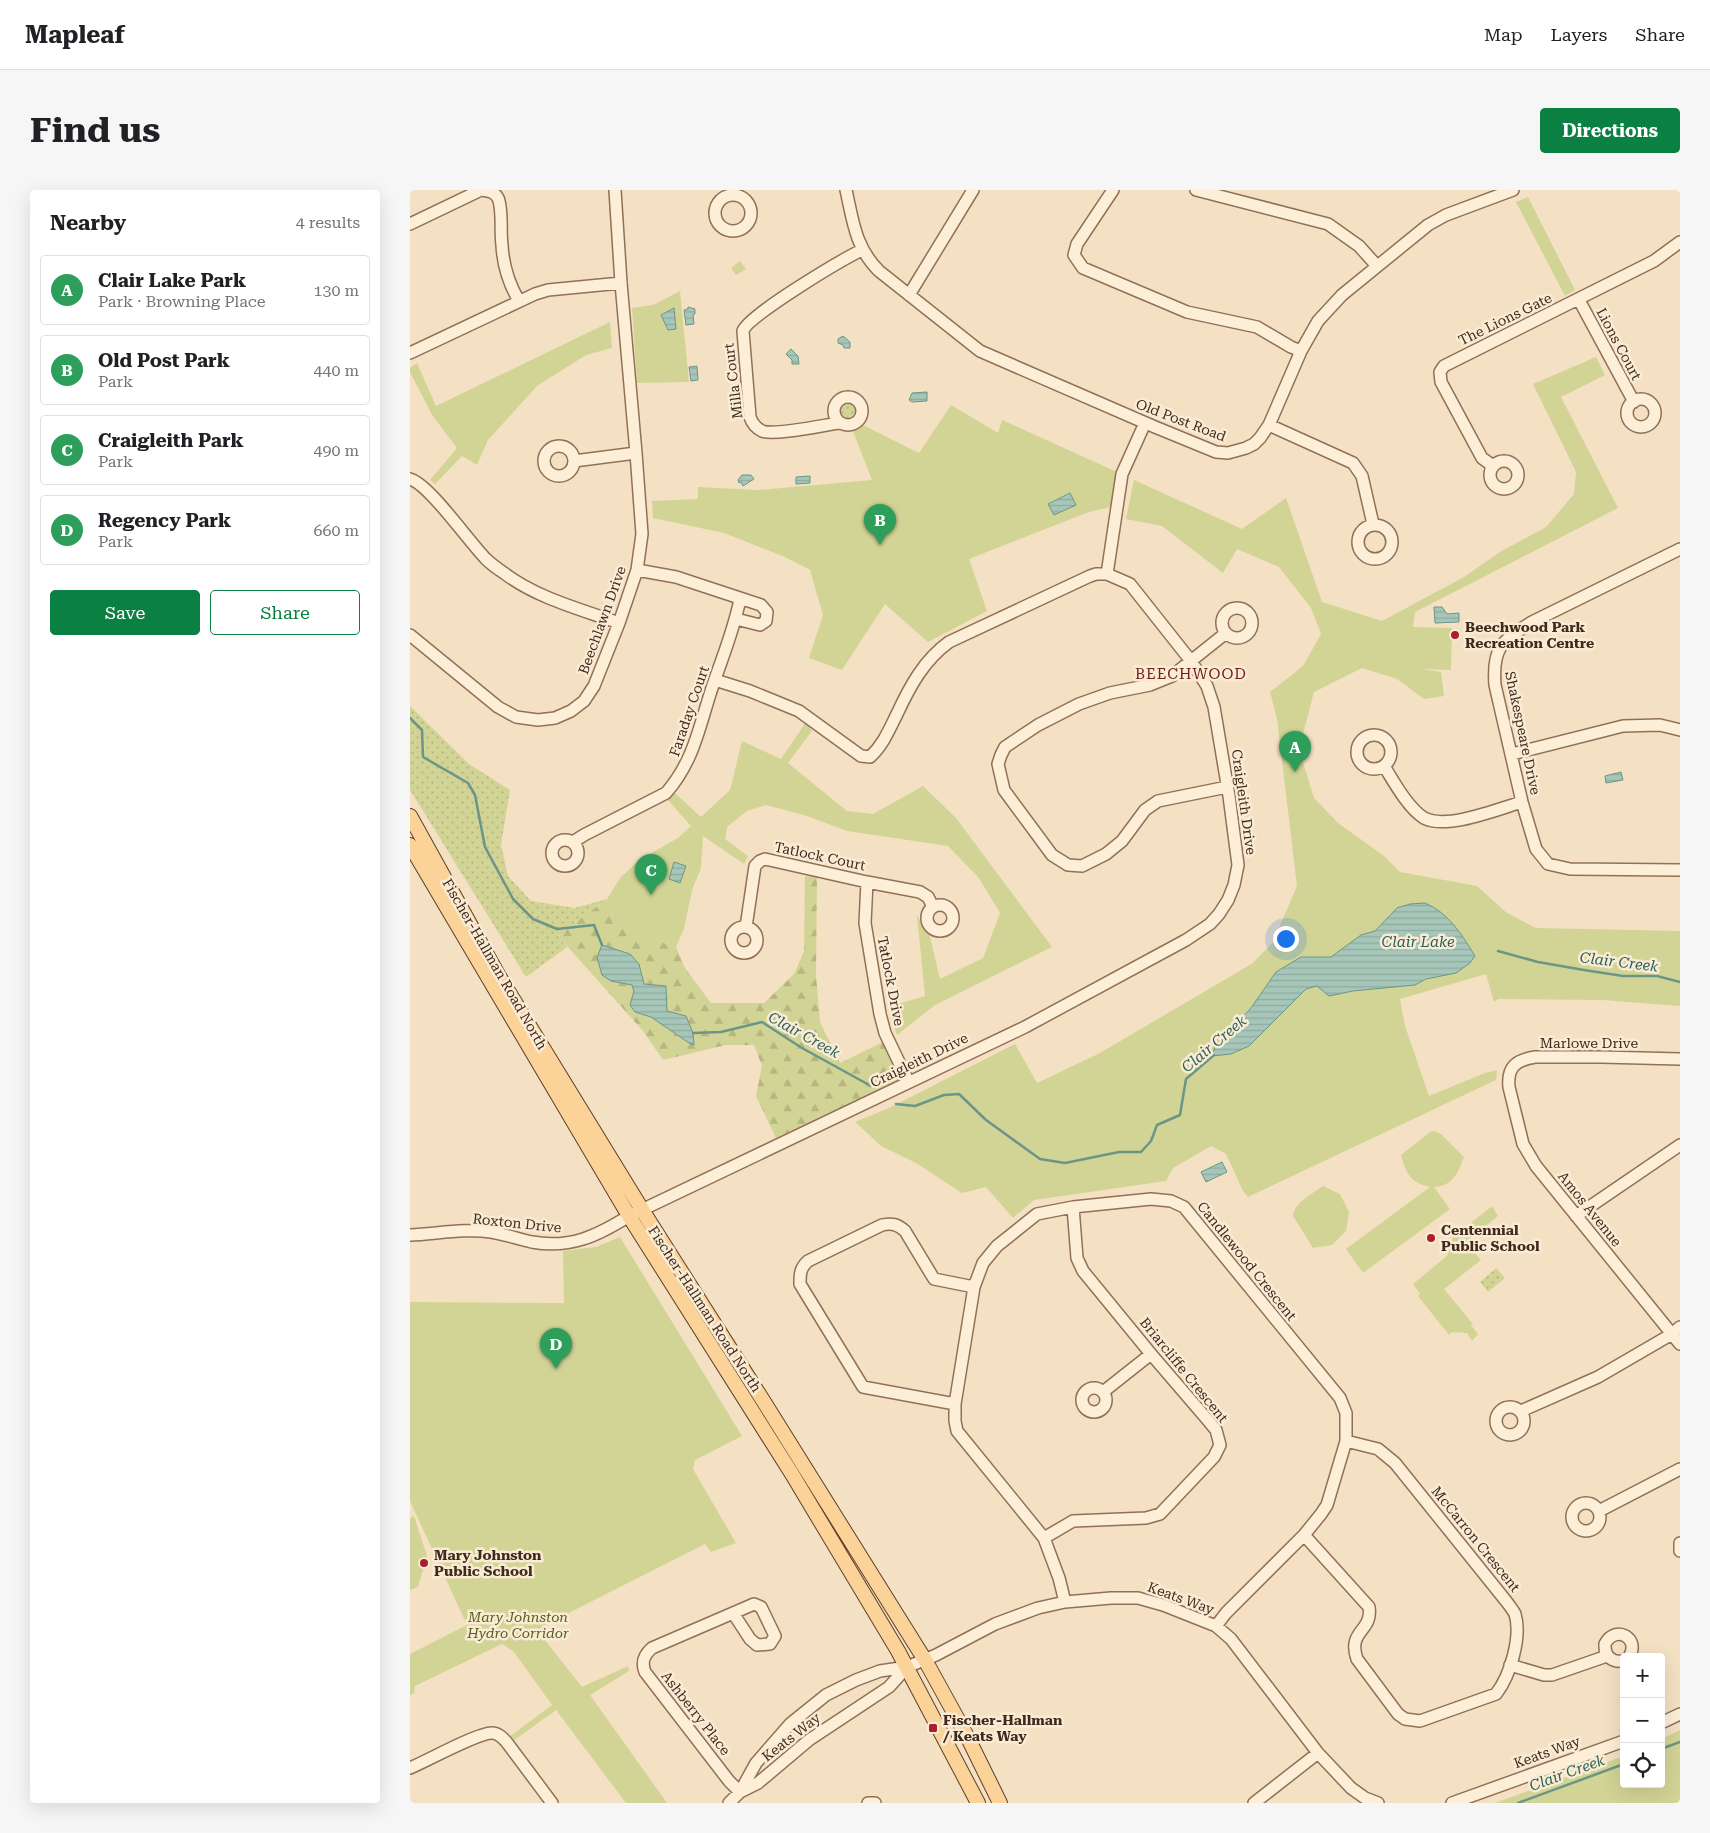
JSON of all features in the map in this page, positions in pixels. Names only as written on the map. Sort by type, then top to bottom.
[{"type":"main road","name":"Fischer-Hallman Road North","points":[[410,816],[498,972],[643,1210],[925,1660],[968,1738],[1000,1803]]},
{"type":"main road","name":"Fischer-Hallman Road North","points":[[410,845],[629,1216],[792,1474],[907,1667],[978,1803]]},
{"type":"street","points":[[410,224],[481,190],[494,193],[500,207],[502,246],[506,272],[519,301]]},
{"type":"street","name":"Beechlawn Drive","points":[[410,635],[498,707],[516,717],[538,720],[555,718],[571,711],[584,701],[594,686],[619,623],[637,570],[642,534],[615,190]]},
{"type":"street","name":"Old Post Road","points":[[846,190],[856,235],[862,250],[879,271],[980,351],[1145,423],[1216,452],[1228,453],[1254,444],[1269,425],[1301,351],[1318,321],[1342,295],[1428,225],[1513,190]]},
{"type":"street","points":[[910,295],[972,190]]},
{"type":"street","points":[[1112,190],[1077,244],[1074,255],[1083,268],[1187,312],[1257,327],[1301,351]]},
{"type":"street","points":[[1196,190],[1328,224],[1359,246],[1377,266]]},
{"type":"street","name":"The Lions Gate","points":[[1493,466],[1482,458],[1441,382],[1440,372],[1444,366],[1654,261],[1680,242]]},
{"type":"street","name":"Milla Court","points":[[839,423],[776,432],[758,429],[750,417],[744,331],[748,323],[760,314],[833,265],[862,250]]},
{"type":"street","points":[[410,353],[519,301],[548,290],[621,282]]},
{"type":"street","name":"Lions Court","points":[[1579,300],[1634,402]]},
{"type":"street","points":[[715,680],[750,691],[798,711],[860,756],[870,757],[884,740],[915,679],[935,652],[949,642],[1090,576],[1107,574],[1122,474],[1145,423]]},
{"type":"street","points":[[1269,425],[1353,463],[1362,476],[1374,524]]},
{"type":"street","points":[[574,461],[636,453]]},
{"type":"street","points":[[410,479],[426,489],[486,559],[504,574],[543,595],[619,623]]},
{"type":"street","name":"Shakespeare Drive","points":[[1680,549],[1532,622],[1511,636],[1498,650],[1494,666],[1495,685],[1522,802],[1536,849],[1548,864],[1570,869],[1680,870]]},
{"type":"street","points":[[637,570],[676,577],[761,605],[767,612],[766,621],[760,625],[736,619]]},
{"type":"street","name":"Craigleith Drive","points":[[643,1210],[908,1081],[1025,1027],[1186,940],[1210,924],[1228,900],[1234,885],[1238,865],[1214,707],[1207,686],[1191,661],[1130,584],[1107,574]]},
{"type":"street","name":"Faraday Court","points":[[573,842],[666,793],[684,770],[692,752],[736,619],[740,599]]},
{"type":"street","points":[[1226,633],[1172,676],[1150,685],[1110,693],[1079,704],[1038,725],[1005,747],[1000,755],[998,764],[1004,790],[1052,855],[1068,865],[1082,866],[1106,854],[1122,841],[1145,810],[1158,801],[1227,787]]},
{"type":"street","points":[[1512,754],[1623,726],[1660,725],[1680,730]]},
{"type":"street","points":[[1384,766],[1396,786],[1413,807],[1425,818],[1435,821],[1448,822],[1463,819],[1522,802]]},
{"type":"street","name":"Tatlock Court","points":[[746,927],[755,866],[765,859],[920,892],[928,897],[933,907]]},
{"type":"street","name":"Tatlock Drive","points":[[867,882],[865,923],[880,1014],[885,1033],[908,1081]]},
{"type":"street","name":"Marlowe Drive","points":[[1508,1078],[1510,1070],[1516,1063],[1525,1058],[1680,1059]]},
{"type":"street","name":"Amos Avenue","points":[[1508,1078],[1523,1144],[1536,1166],[1576,1216],[1676,1331],[1680,1344]]},
{"type":"street","points":[[1576,1216],[1680,1145]]},
{"type":"street","name":"Candlewood Crescent","points":[[1065,1602],[1059,1578],[1044,1538],[957,1432],[955,1404],[974,1287],[983,1262],[997,1246],[1037,1214],[1072,1207],[1151,1199],[1171,1201],[1184,1207],[1340,1398],[1346,1413],[1346,1441],[1327,1505],[1304,1535],[1226,1613],[1216,1626]]},
{"type":"street","name":"Briarcliffe Crescent","points":[[1044,1538],[1073,1521],[1146,1518],[1160,1514],[1218,1451],[1220,1445],[1216,1430],[1150,1354],[1079,1264],[1072,1207]]},
{"type":"street","name":"Roxton Drive","points":[[410,1235],[490,1232],[532,1242],[564,1244],[581,1241],[643,1210]]},
{"type":"street","points":[[955,1404],[863,1386],[800,1284],[800,1272],[808,1260],[882,1225],[891,1223],[899,1225],[934,1279],[974,1287]]},
{"type":"street","points":[[1521,1412],[1598,1376],[1676,1331]]},
{"type":"street","points":[[1103,1392],[1150,1354]]},
{"type":"street","name":"McCarron Crescent","points":[[1304,1535],[1369,1607],[1368,1622],[1358,1634],[1354,1650],[1358,1659],[1398,1714],[1404,1719],[1420,1721],[1496,1694],[1510,1665],[1517,1630],[1514,1614],[1506,1601],[1391,1459],[1378,1449],[1346,1441]]},
{"type":"street","points":[[1599,1512],[1680,1469]]},
{"type":"street","points":[[1680,1543],[1680,1551]]},
{"type":"street","name":"Keats Way","points":[[730,1803],[740,1792],[756,1763],[790,1724],[826,1695],[856,1680],[880,1671],[907,1667],[925,1660],[1011,1617],[1065,1602],[1111,1598],[1138,1598],[1163,1605],[1216,1626],[1231,1639],[1318,1753],[1351,1788],[1365,1798],[1378,1803]]},
{"type":"street","name":"Ashberry Place","points":[[733,1613],[652,1648],[646,1653],[643,1667],[729,1781],[740,1792]]},
{"type":"street","points":[[1620,1662],[1617,1662],[1607,1656],[1605,1649],[1611,1636],[1624,1635],[1630,1640],[1631,1653]]},
{"type":"street","points":[[1510,1665],[1544,1675],[1552,1675],[1607,1656]]},
{"type":"street","name":"Keats Way","points":[[740,1792],[758,1782],[809,1740],[889,1686],[907,1667]]},
{"type":"street","points":[[1665,1721],[1680,1714]]},
{"type":"street","points":[[410,1768],[479,1737],[493,1733],[502,1736],[552,1803]]},
{"type":"street","name":"Keats Way","points":[[1452,1803],[1620,1741]]},
{"type":"street","points":[[1254,1803],[1318,1753]]},
{"type":"street","points":[[868,1803],[875,1803]]},
{"type":"green space","points":[[1528,197],[1575,290],[1565,296],[1516,202]]},
{"type":"green space","points":[[740,261],[746,269],[736,275],[731,268]]},
{"type":"green space","points":[[680,291],[689,382],[637,383],[632,308],[653,305]]},
{"type":"green space","points":[[610,322],[612,348],[586,355],[537,386],[488,440],[477,465],[462,456],[435,484],[430,480],[457,448],[432,415],[410,372],[410,368],[417,363],[436,406]]},
{"type":"green space","points":[[1596,357],[1605,375],[1561,397],[1618,508],[1415,612],[1413,627],[1452,628],[1451,670],[1421,669],[1441,672],[1444,696],[1424,699],[1397,679],[1362,668],[1314,692],[1299,749],[1314,798],[1338,823],[1384,856],[1400,872],[1477,886],[1507,913],[1536,928],[1680,931],[1680,1006],[1602,1000],[1498,999],[1494,1002],[1486,974],[1400,999],[1405,1026],[1429,1096],[1497,1070],[1496,1080],[1248,1197],[1243,1191],[1226,1154],[1211,1146],[1173,1168],[1166,1181],[1034,1200],[1013,1218],[986,1187],[962,1193],[916,1163],[881,1146],[855,1122],[889,1108],[1015,1044],[1037,1083],[1100,1053],[1253,963],[1273,942],[1297,886],[1277,719],[1270,692],[1303,666],[1321,634],[1311,608],[1279,567],[1237,549],[1223,573],[1162,526],[1126,519],[1134,480],[1242,529],[1286,498],[1322,602],[1382,621],[1464,577],[1500,552],[1546,527],[1574,494],[1576,472],[1533,384]]},
{"type":"green space","points":[[845,404],[851,404],[855,411],[851,418],[845,418],[841,414],[841,408]]},
{"type":"green space","points":[[951,405],[998,433],[1002,420],[1117,472],[1111,507],[1089,512],[969,559],[987,611],[928,642],[885,604],[842,670],[809,658],[823,615],[810,570],[785,557],[724,533],[653,518],[652,501],[698,499],[698,487],[758,490],[872,480],[852,429],[861,424],[919,453]]},
{"type":"green space","points":[[410,706],[469,764],[510,790],[501,845],[508,876],[531,901],[575,908],[607,899],[558,936],[567,947],[526,977],[410,790]]},
{"type":"green space","points":[[806,722],[812,731],[788,763],[847,811],[873,814],[923,786],[956,818],[1052,947],[935,1005],[897,1035],[888,1007],[925,996],[917,915],[930,937],[940,979],[983,958],[1000,913],[979,878],[948,846],[847,831],[807,816],[766,805],[747,811],[727,827],[725,839],[748,856],[744,864],[703,836],[701,868],[692,890],[684,929],[676,947],[615,924],[607,899],[620,878],[639,860],[678,838],[691,826],[667,799],[675,793],[701,817],[730,790],[742,741],[781,759]]},
{"type":"green space","points":[[805,876],[817,877],[816,975],[820,1022],[840,1063],[883,1042],[900,1079],[776,1138],[756,1096],[762,1066],[754,1045],[726,1045],[663,1060],[643,1031],[558,936],[607,899],[615,924],[676,947],[685,968],[711,1003],[764,1003],[794,974],[804,951]],"holes":[[[639,964],[643,984],[694,1044],[689,1043],[651,1017],[635,1012],[630,1005],[634,991],[632,985]]]},
{"type":"green space","points":[[1434,1131],[1441,1134],[1464,1157],[1454,1178],[1446,1184],[1434,1187],[1450,1209],[1363,1273],[1346,1249],[1430,1187],[1418,1183],[1410,1177],[1401,1155],[1430,1132]]},
{"type":"green space","points":[[1323,1186],[1340,1194],[1349,1212],[1346,1231],[1332,1245],[1313,1248],[1293,1216],[1296,1207],[1300,1203]]},
{"type":"green space","points":[[1492,1206],[1498,1216],[1468,1240],[1477,1251],[1475,1253],[1481,1260],[1444,1289],[1473,1324],[1471,1325],[1478,1334],[1472,1341],[1467,1333],[1452,1332],[1449,1335],[1418,1296],[1420,1294],[1413,1284],[1448,1255],[1445,1250],[1452,1238]]},
{"type":"green space","name":"Mary Johnston Hydro Corridor","points":[[620,1237],[742,1436],[695,1460],[693,1469],[736,1543],[711,1552],[705,1544],[543,1626],[545,1640],[582,1687],[628,1666],[629,1671],[590,1695],[667,1803],[626,1803],[556,1710],[513,1741],[509,1737],[552,1705],[514,1652],[502,1644],[415,1686],[414,1693],[410,1695],[410,1654],[467,1625],[410,1501],[410,1302],[564,1303],[563,1251],[596,1247]]},
{"type":"green space","points":[[1496,1268],[1505,1278],[1488,1292],[1480,1282]]},
{"type":"green space","points":[[414,1516],[427,1556],[418,1587],[410,1590],[410,1518]]},
{"type":"green space","points":[[1680,1730],[1680,1803],[1495,1803],[1620,1757],[1620,1788],[1665,1788],[1665,1737]]},
{"type":"water","points":[[688,307],[695,309],[695,314],[693,315],[694,324],[686,325],[684,310],[688,309]]},
{"type":"water","points":[[674,308],[676,329],[668,330],[661,315]]},
{"type":"water","points":[[843,336],[850,342],[850,348],[844,348],[843,345],[838,343],[838,339]]},
{"type":"water","points":[[791,349],[798,356],[799,364],[792,364],[792,360],[786,354]]},
{"type":"water","points":[[697,366],[698,380],[691,381],[689,367]]},
{"type":"water","points":[[927,392],[927,401],[912,402],[909,400],[912,393]]},
{"type":"water","points":[[742,475],[751,475],[754,479],[743,486],[738,480]]},
{"type":"water","points":[[810,476],[810,483],[796,484],[796,477]]},
{"type":"water","points":[[1070,493],[1076,505],[1054,515],[1048,504]]},
{"type":"water","points":[[1434,607],[1442,607],[1447,614],[1459,613],[1459,622],[1435,623]]},
{"type":"water","points":[[1621,772],[1623,780],[1606,783],[1605,776]]},
{"type":"water","points":[[674,862],[686,866],[680,883],[669,879]]},
{"type":"water","name":"Clair Lake","points":[[1425,903],[1434,907],[1448,919],[1460,933],[1475,956],[1470,963],[1456,973],[1426,979],[1415,985],[1353,991],[1329,996],[1317,986],[1306,989],[1249,1046],[1231,1054],[1212,1056],[1215,1046],[1251,1008],[1276,972],[1301,957],[1331,957],[1361,935],[1375,931],[1397,908],[1410,904]]},
{"type":"water","points":[[602,945],[630,954],[639,964],[644,984],[666,986],[667,1011],[686,1016],[693,1033],[694,1045],[651,1017],[635,1012],[630,1005],[634,991],[632,985],[611,981],[602,975],[597,957]]},
{"type":"water","points":[[1222,1162],[1227,1172],[1206,1182],[1201,1172]]},
{"type":"waterway","name":"Clair Creek","points":[[410,718],[422,730],[423,757],[468,783],[475,795],[485,847],[513,899],[533,919],[557,929],[594,925],[602,945]]},
{"type":"waterway","name":"Clair Creek","points":[[1498,951],[1538,962],[1584,970],[1623,976],[1657,976],[1680,982]]},
{"type":"waterway","name":"Clair Creek","points":[[693,1033],[721,1032],[762,1022],[802,1048],[871,1086]]},
{"type":"waterway","name":"Clair Creek","points":[[896,1104],[915,1106],[944,1095],[959,1094],[986,1120],[1040,1159],[1065,1163],[1119,1152],[1141,1152],[1151,1141],[1157,1125],[1180,1115],[1186,1079],[1214,1055]]},
{"type":"waterway","name":"Clair Creek","points":[[1665,1748],[1680,1742]]},
{"type":"waterway","name":"Clair Creek","points":[[1518,1803],[1620,1765]]},
{"type":"place","name":"Old Post Park","points":[[880,545]]},
{"type":"place","name":"Beechwood Park Recreation Centre","points":[[1455,635]]},
{"type":"place","name":"Clair Lake Park","points":[[1295,772]]},
{"type":"place","name":"Craigleith Park","points":[[651,895]]},
{"type":"place","name":"Centennial Public School","points":[[1431,1238]]},
{"type":"place","name":"Regency Park","points":[[556,1369]]},
{"type":"place","name":"Mary Johnston Public School","points":[[424,1563]]},
{"type":"place","name":"Fischer-Hallman / Keats Way","points":[[933,1728]]},
{"type":"district","name":"BEECHWOOD","points":[[1191,674]]}]
